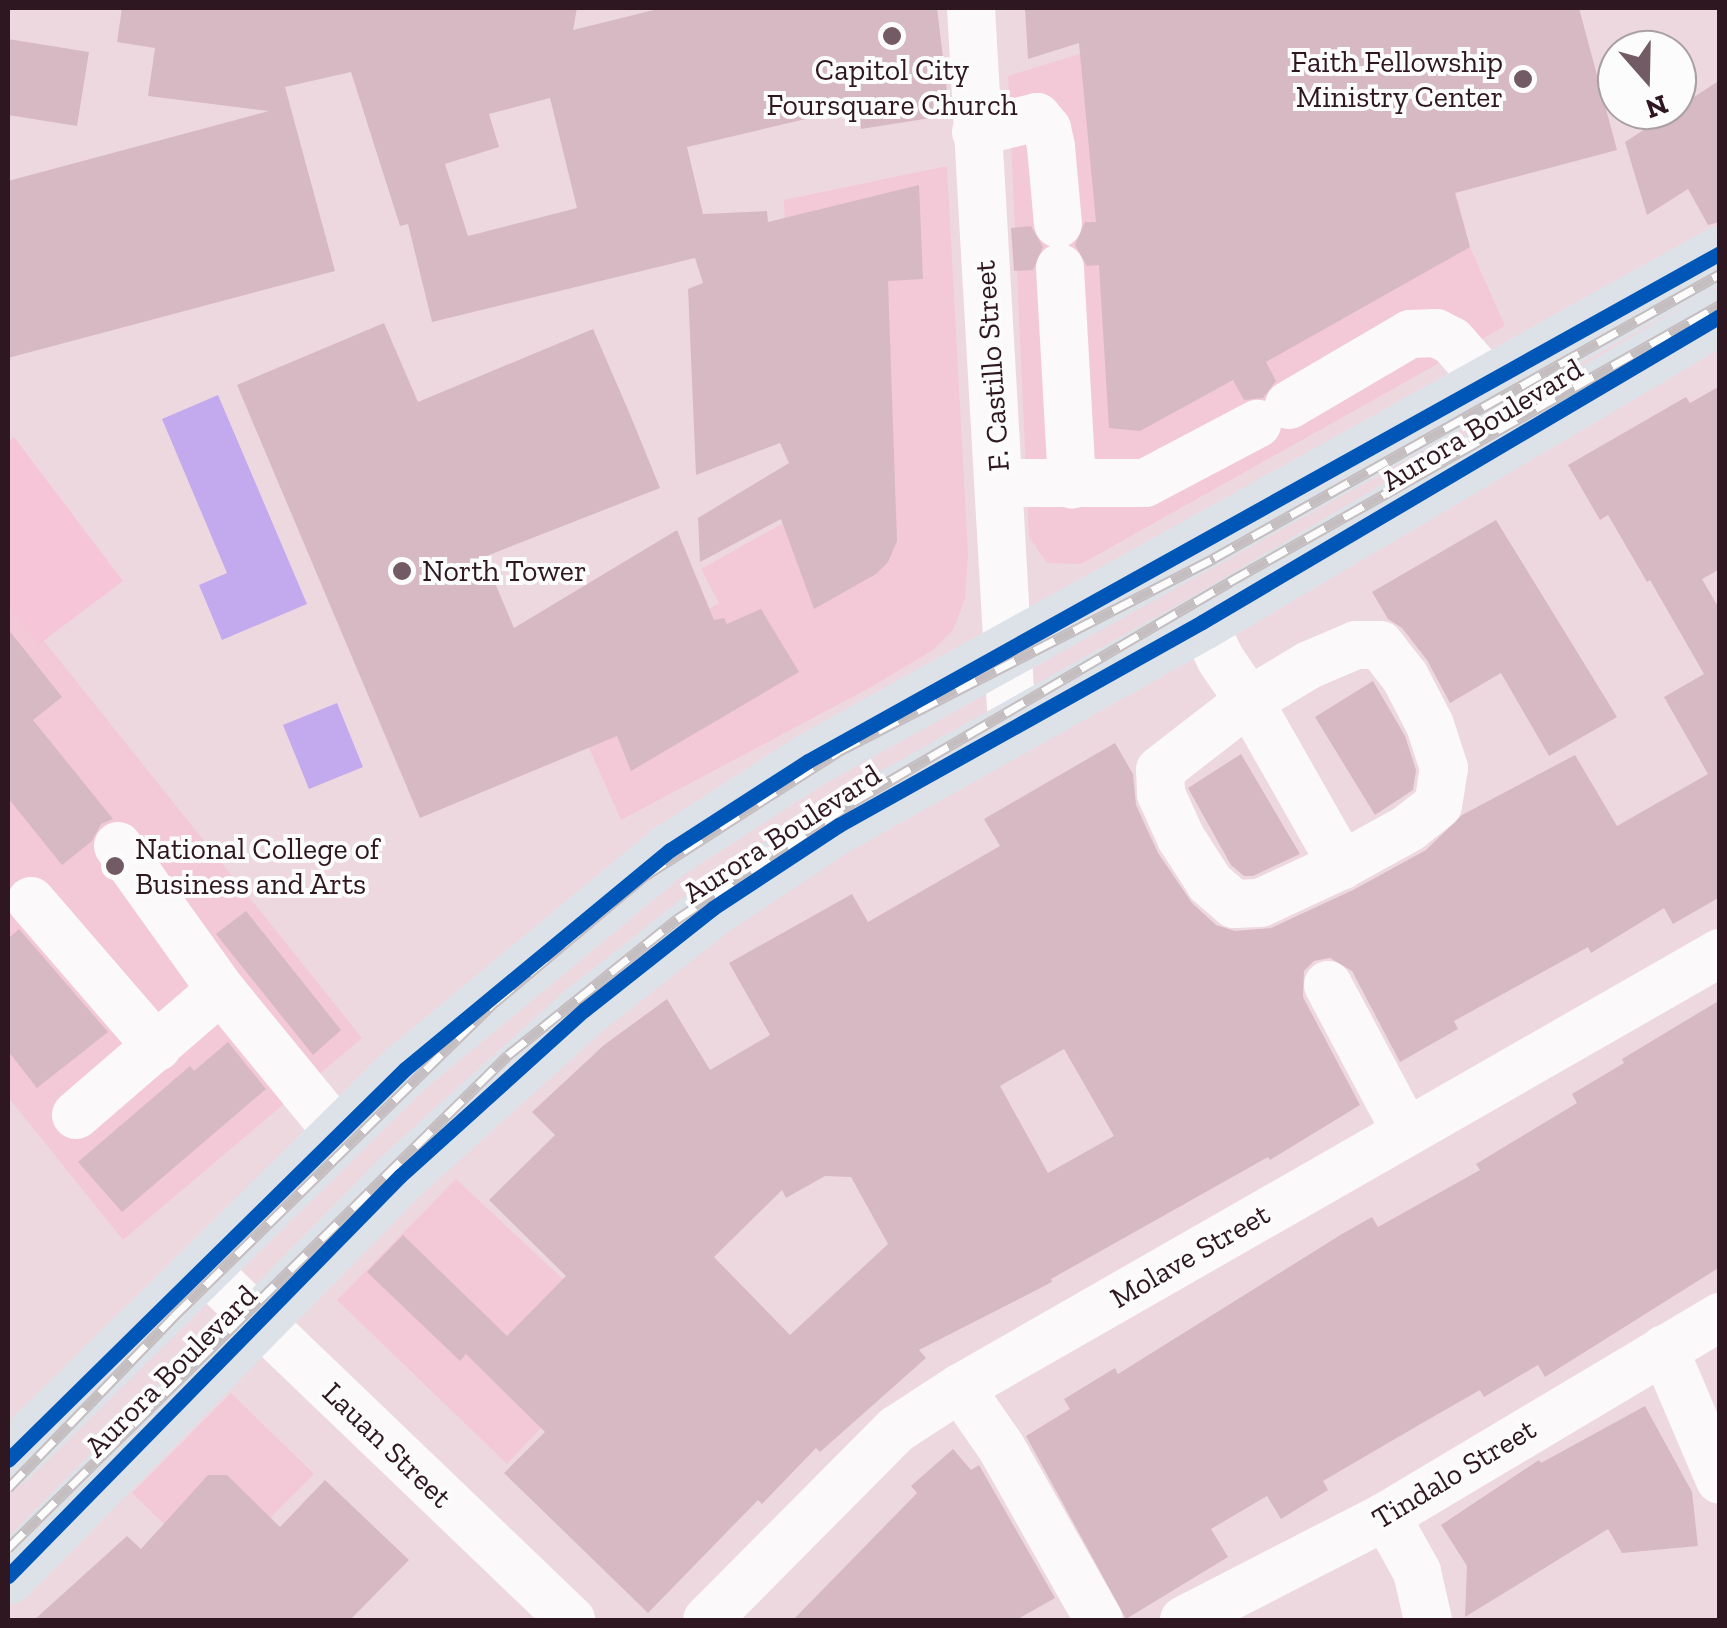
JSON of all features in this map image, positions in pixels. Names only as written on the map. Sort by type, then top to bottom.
[{"type":"main road","name":"Aurora Boulevard","points":[[8,1460],[338,1133],[457,1023],[670,850],[808,761],[1720,252]]},
{"type":"main road","name":"Aurora Boulevard","points":[[8,1576],[400,1176],[584,1010],[713,908],[839,826],[1012,725],[1202,622],[1720,316]]},
{"type":"street","name":"F. Castillo Street","points":[[972,8],[1012,725]]},
{"type":"street","points":[[976,132],[1037,117],[1047,129],[1059,246],[1072,485]]},
{"type":"street","points":[[1000,484],[1146,484],[1410,334],[1436,333],[1452,341],[1487,380]]},
{"type":"street","points":[[1202,622],[1342,865]]},
{"type":"street","points":[[1356,645],[1380,645],[1405,677],[1430,726],[1444,768],[1438,804],[1409,828],[1342,865],[1260,904],[1234,904],[1210,883],[1181,838],[1161,794],[1160,770],[1249,701],[1309,665],[1356,645]]},
{"type":"street","points":[[118,846],[221,990],[338,1133]]},
{"type":"street","points":[[31,901],[157,1047]]},
{"type":"street","name":"Molave Street","points":[[707,1620],[897,1429],[960,1388],[1720,953]]},
{"type":"street","points":[[1328,985],[1406,1132]]},
{"type":"street","points":[[76,1115],[221,990]]},
{"type":"street","name":"Lauan Street","points":[[204,1268],[571,1620]]},
{"type":"street","name":"Tindalo Street","points":[[1198,1618],[1386,1516],[1720,1318]]},
{"type":"street","points":[[1664,1349],[1720,1480]]},
{"type":"street","points":[[960,1388],[1000,1447],[1099,1620]]},
{"type":"street","points":[[1386,1516],[1417,1572],[1428,1620]]},
{"type":"shaded area","points":[[1227,8],[1407,8],[1470,247],[1505,326],[1081,564],[1047,563],[1029,537],[1008,76]]},
{"type":"shaded area","points":[[947,166],[968,554],[965,599],[953,630],[933,650],[873,686],[621,820],[564,692],[719,603],[701,569],[796,516],[784,200]]},
{"type":"shaded area","points":[[218,395],[307,604],[222,640],[199,585],[227,573],[162,419]]},
{"type":"shaded area","points":[[14,437],[123,581],[38,645],[8,604],[8,442]]},
{"type":"shaded area","name":"National College of Business and Arts","points":[[8,596],[362,1038],[123,1240],[8,1097]]},
{"type":"shaded area","points":[[337,703],[363,767],[309,789],[283,725]]},
{"type":"shaded area","points":[[456,1179],[626,1338],[507,1464],[337,1300]]},
{"type":"shaded area","points":[[231,1393],[314,1474],[215,1574],[132,1493]]},
{"type":"building","points":[[122,8],[577,8],[573,30],[662,8],[937,8],[950,115],[861,129],[857,107],[687,147],[703,214],[767,211],[768,222],[919,185],[923,279],[888,281],[897,541],[888,562],[876,574],[814,609],[781,519],[700,562],[698,518],[789,463],[780,443],[696,475],[688,289],[703,283],[695,258],[432,322],[408,224],[400,226],[351,72],[285,87],[335,271],[8,358],[8,181],[269,111],[148,96],[155,48],[117,42]],"holes":[[[550,98],[577,208],[468,236],[445,164],[499,147],[489,114]]]},
{"type":"building","points":[[1025,8],[1579,8],[1597,75],[1597,130],[1612,130],[1617,150],[1455,193],[1470,247],[1266,362],[1276,381],[1263,398],[1244,400],[1233,380],[1140,431],[1109,428],[1099,265],[1087,266],[1075,245],[1085,222],[1096,222],[1079,43],[1028,59]]},
{"type":"building","points":[[8,39],[89,52],[77,126],[8,115]]},
{"type":"building","points":[[1720,80],[1720,222],[1708,225],[1688,189],[1647,215],[1625,142],[1643,130],[1697,130],[1697,95]]},
{"type":"building","points":[[1031,226],[1043,247],[1033,270],[1014,271],[1011,228]]},
{"type":"building","points":[[384,323],[418,402],[593,329],[629,412],[660,488],[484,557],[514,628],[677,530],[714,620],[724,618],[727,624],[761,609],[799,672],[631,771],[617,736],[420,818],[237,385]]},
{"type":"building","points":[[1720,386],[1720,569],[1702,579],[1720,610],[1720,897],[1673,924],[1664,908],[1591,953],[1588,947],[1454,1021],[1458,1029],[1400,1062],[1352,971],[1330,958],[1314,961],[1304,971],[1303,997],[1360,1105],[1270,1160],[1268,1157],[1051,1279],[1052,1282],[919,1350],[926,1358],[820,1452],[816,1448],[762,1504],[758,1500],[648,1613],[504,1473],[545,1432],[466,1354],[460,1361],[367,1272],[403,1235],[507,1336],[566,1276],[489,1200],[555,1135],[532,1112],[604,1045],[667,999],[710,1070],[770,1035],[729,963],[852,894],[868,922],[1000,846],[984,819],[1115,743],[1133,774],[1136,805],[1158,853],[1192,903],[1216,925],[1235,931],[1271,928],[1355,889],[1426,850],[1462,815],[1575,755],[1617,826],[1708,774],[1664,697],[1704,674],[1608,515],[1600,520],[1568,465],[1686,397],[1690,403]],"holes":[[[1064,1049],[1114,1136],[1048,1173],[1000,1086]],[[825,1176],[851,1177],[888,1244],[790,1335],[714,1257],[782,1190],[786,1198]]]},
{"type":"building","points":[[1496,520],[1617,717],[1549,756],[1501,673],[1450,703],[1427,660],[1402,628],[1388,619],[1372,592]]},
{"type":"building","points":[[8,629],[62,697],[33,720],[113,819],[101,824],[92,841],[62,865],[8,798]]},
{"type":"building","points":[[1373,681],[1405,736],[1416,770],[1413,790],[1375,815],[1315,717]]},
{"type":"building","points":[[1241,754],[1300,854],[1253,876],[1244,876],[1231,865],[1188,788]]},
{"type":"building","points":[[246,911],[341,1030],[313,1055],[216,934]]},
{"type":"building","points":[[19,929],[108,1032],[37,1088],[8,1051],[8,939]]},
{"type":"building","points":[[1720,1000],[1720,1267],[1545,1377],[1538,1365],[1484,1397],[1480,1390],[1424,1422],[1323,1481],[1328,1490],[1281,1519],[1267,1496],[1211,1529],[1228,1557],[1126,1619],[1026,1436],[1070,1409],[1064,1399],[1115,1368],[1118,1374],[1342,1234],[1372,1217],[1378,1227],[1480,1170],[1476,1164],[1577,1103],[1572,1094]]},
{"type":"building","points":[[228,1042],[266,1089],[122,1212],[78,1162],[190,1066],[194,1071]]},
{"type":"building","points":[[1645,1406],[1692,1492],[1698,1546],[1622,1553],[1608,1529],[1465,1617],[1467,1566],[1441,1525],[1539,1460],[1541,1463]]},
{"type":"building","points":[[953,1449],[971,1470],[979,1465],[1055,1598],[1016,1620],[793,1620],[917,1493],[911,1486]]},
{"type":"building","points":[[208,1475],[227,1475],[280,1527],[325,1480],[409,1560],[350,1620],[34,1620],[127,1536],[141,1549]]},
{"type":"railway","points":[[8,1488],[174,1316],[495,1002],[646,875],[839,751],[1214,558],[1720,274]]},
{"type":"railway","points":[[8,1548],[508,1055],[677,919],[853,802],[1229,582],[1720,305]]},
{"type":"cycle path","points":[[8,1460],[405,1069],[670,850],[808,761],[1720,253]]},
{"type":"cycle path","points":[[8,1576],[400,1176],[584,1010],[713,908],[839,825],[1202,622],[1720,316]]},
{"type":"place","name":"Capitol City Foursquare Church","points":[[892,36]]},
{"type":"place","name":"Faith Fellowship Ministry Center","points":[[1523,79]]},
{"type":"place","name":"North Tower","points":[[402,571]]},
{"type":"place","name":"National College of Business and Arts","points":[[115,866]]}]
